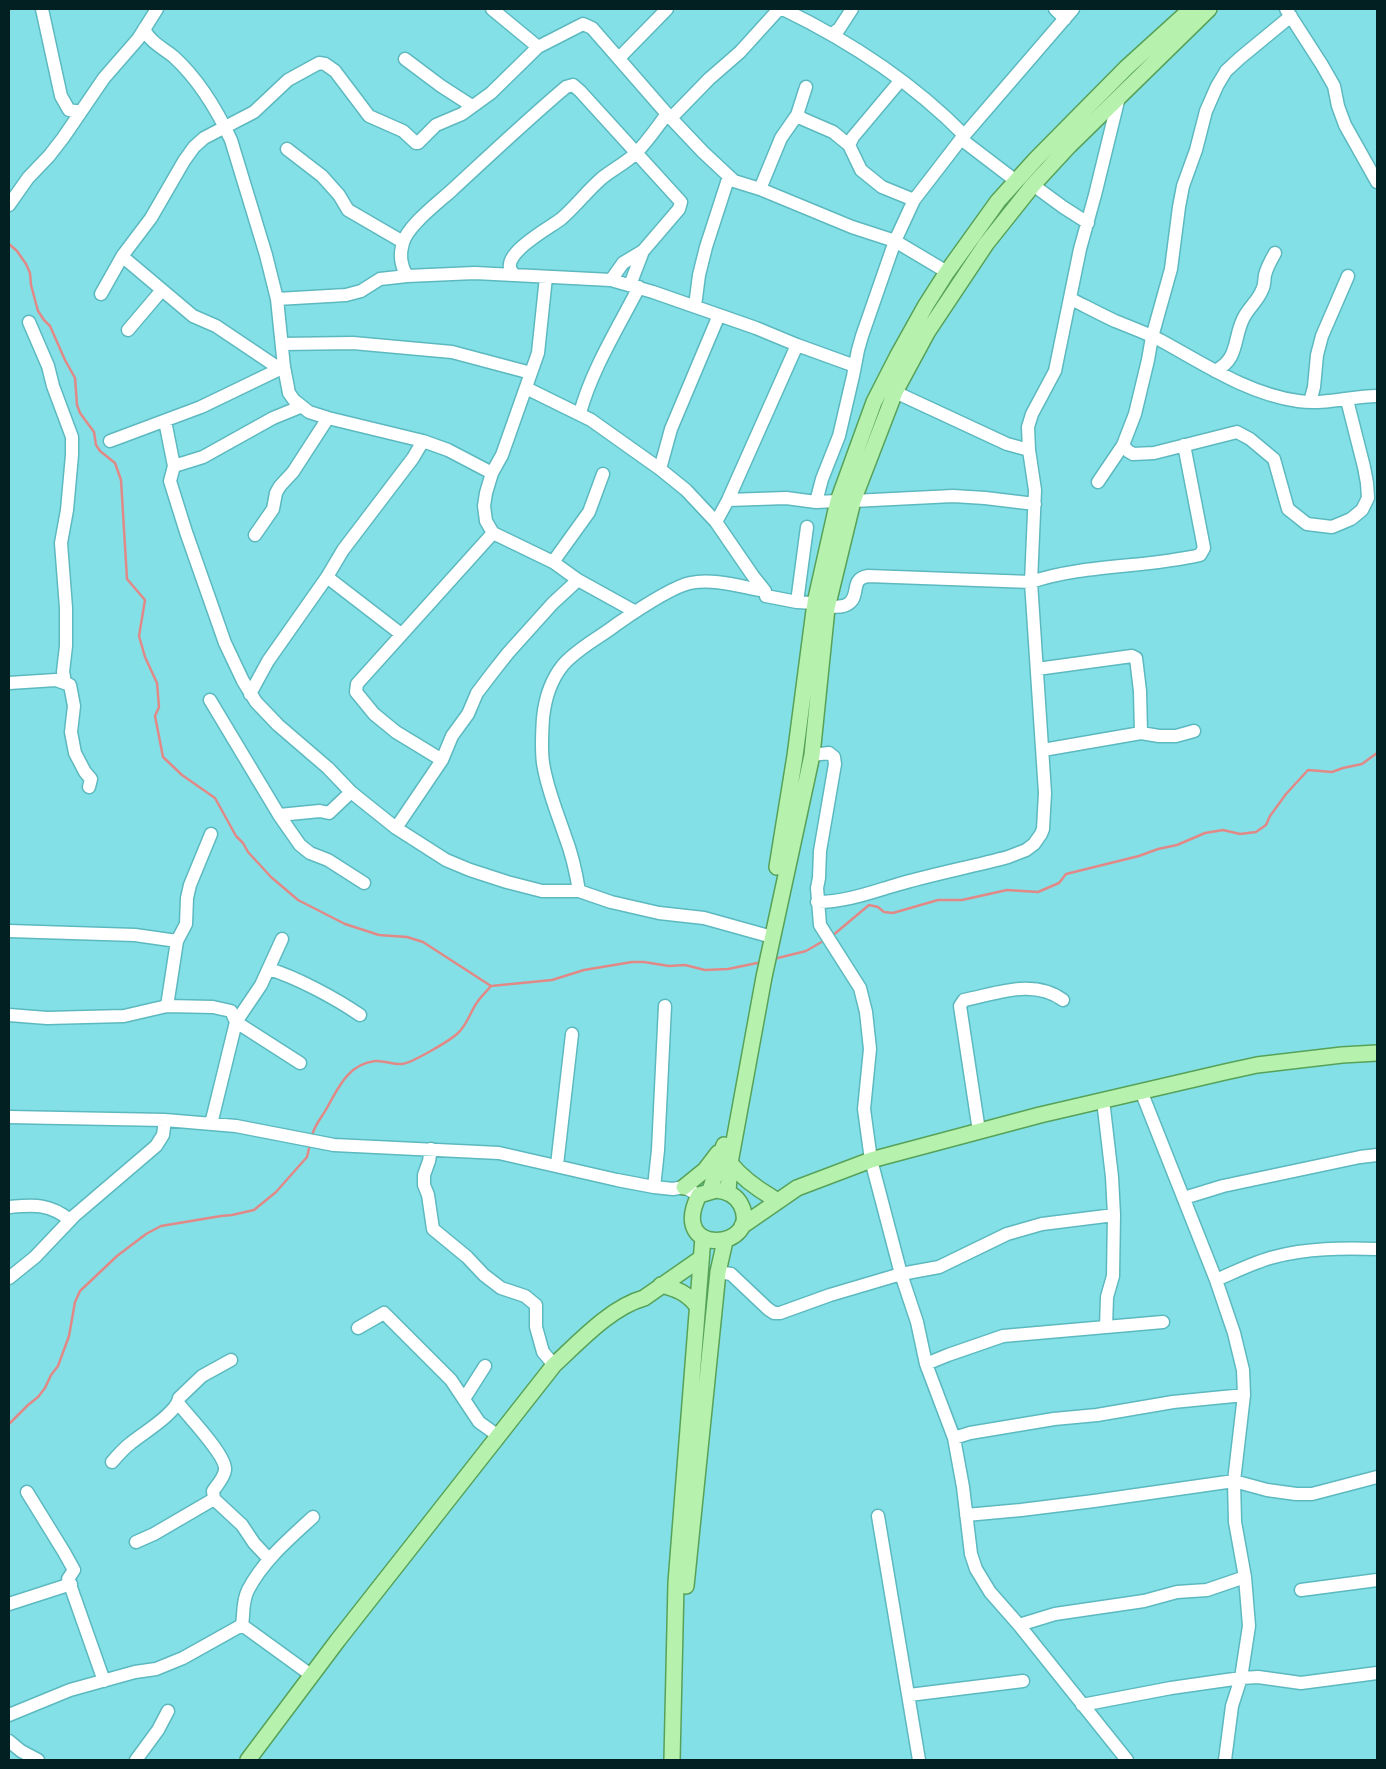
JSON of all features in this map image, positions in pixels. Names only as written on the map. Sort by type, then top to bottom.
[{"type":"main road","points":[[672,1760],[676,1583],[701,1248],[692,1220],[693,1207],[705,1193],[726,1138],[767,937],[821,605],[845,501],[874,402],[926,305],[998,201],[1126,68],[1191,9]]},
{"type":"main road","points":[[845,501],[895,392],[928,331],[986,244],[1033,185],[1069,146],[1208,9]]},
{"type":"main road","points":[[767,937],[812,755],[821,605]]},
{"type":"main road","points":[[728,1192],[730,1163],[760,975]]},
{"type":"main road","points":[[635,1300],[642,1289],[701,1248],[714,1241],[725,1241],[735,1235],[742,1226],[776,1200],[797,1188],[871,1160],[1102,1100],[1256,1065],[1377,1052]]},
{"type":"main road","points":[[684,1187],[705,1170],[726,1138]]},
{"type":"main road","points":[[730,1163],[752,1185],[776,1200]]},
{"type":"main road","points":[[705,1193],[728,1192],[733,1195],[740,1203],[744,1214],[742,1226]]},
{"type":"main road","points":[[740,1203],[776,1200]]},
{"type":"main road","points":[[719,1271],[776,1200]]},
{"type":"main road","points":[[683,1760],[683,1615],[719,1271],[725,1241]]},
{"type":"main road","points":[[248,1760],[311,1675],[497,1435],[554,1365],[592,1330],[622,1307],[635,1300],[644,1298],[661,1286],[701,1248]]},
{"type":"main road","points":[[661,1286],[679,1290],[691,1298],[697,1306]]},
{"type":"street","points":[[42,9],[61,96],[69,110],[81,112]]},
{"type":"street","points":[[9,206],[28,178],[49,156],[104,78],[143,35],[157,9]]},
{"type":"street","points":[[492,9],[538,47]]},
{"type":"street","points":[[619,58],[668,9]]},
{"type":"street","points":[[514,274],[510,267],[511,261],[530,239],[560,219],[602,178],[636,154],[669,116],[740,52],[779,9]]},
{"type":"street","points":[[783,9],[837,34],[900,80],[940,110],[962,137],[1016,181]]},
{"type":"street","points":[[837,34],[852,9]]},
{"type":"street","points":[[816,502],[822,480],[839,436],[860,343],[895,241],[914,200],[962,137],[1069,14],[1055,9]]},
{"type":"street","points":[[1098,482],[1123,445],[1135,414],[1152,337],[1171,269],[1183,186],[1196,150],[1206,111],[1226,71],[1289,12],[1334,86],[1338,106],[1345,125],[1377,182]]},
{"type":"street","points":[[101,294],[123,255],[151,218],[194,147],[204,138],[254,112],[288,80],[319,63],[325,64],[335,71],[369,116],[403,131],[416,143],[423,141],[436,125],[462,114],[490,93],[538,47],[583,24],[592,28],[669,116],[734,181],[760,189],[852,227],[895,241],[948,272]]},
{"type":"street","points":[[143,35],[174,58],[194,80],[225,126],[239,162],[277,298],[282,344],[282,368],[290,393],[300,407],[328,418],[423,441],[448,450],[492,473]]},
{"type":"street","points":[[405,59],[472,106]]},
{"type":"street","points":[[849,145],[852,137],[900,80]]},
{"type":"street","points":[[407,276],[401,265],[403,242],[411,229],[500,145],[566,87],[576,86],[681,202],[679,209],[643,251],[623,263],[611,280]]},
{"type":"street","points":[[760,189],[781,138],[797,114],[806,87]]},
{"type":"street","points":[[817,902],[832,902],[864,896],[896,885],[1008,857],[1026,850],[1034,844],[1043,829],[1045,793],[1043,750],[1031,582],[1036,504],[1028,427],[1032,414],[1055,371],[1080,249],[1119,97]]},
{"type":"street","points":[[797,114],[803,119],[832,132],[849,145],[861,170],[882,187],[914,200]]},
{"type":"street","points":[[287,149],[322,176],[339,195],[348,210],[403,242]]},
{"type":"street","points":[[695,306],[699,275],[729,176]]},
{"type":"street","points":[[1033,185],[1088,223]]},
{"type":"street","points":[[580,413],[634,286],[643,251]]},
{"type":"street","points":[[1215,371],[1222,368],[1230,360],[1241,324],[1262,290],[1268,265],[1274,253]]},
{"type":"street","points":[[123,257],[193,316],[216,326],[282,368]]},
{"type":"street","points":[[277,298],[346,295],[361,291],[380,279],[407,276],[475,273],[611,280],[695,306],[855,366]]},
{"type":"street","points":[[1310,402],[1314,387],[1317,355],[1322,336],[1348,276]]},
{"type":"street","points":[[546,277],[538,353],[502,455],[492,473],[484,506],[486,520],[493,533],[553,562],[578,580],[634,611]]},
{"type":"street","points":[[128,330],[162,290]]},
{"type":"street","points":[[1071,299],[1152,337],[1215,371],[1270,395],[1300,402],[1346,400],[1364,396],[1377,396]]},
{"type":"street","points":[[660,469],[672,429],[719,315]]},
{"type":"street","points":[[29,322],[48,366],[52,386],[72,437],[67,510],[61,543],[66,608],[66,646],[62,678]]},
{"type":"street","points":[[282,344],[353,343],[452,352],[531,373]]},
{"type":"street","points":[[716,522],[728,500],[797,345]]},
{"type":"street","points":[[110,441],[201,407],[282,368]]},
{"type":"street","points":[[526,388],[580,413],[660,469],[686,490],[716,522],[752,576],[765,591],[766,596],[821,605],[844,606],[850,604],[858,580],[861,577],[868,576],[1031,582],[1045,577],[1084,570],[1184,559],[1200,555],[1204,548],[1184,445]]},
{"type":"street","points":[[895,392],[1007,444],[1029,450]]},
{"type":"street","points":[[1123,445],[1128,451],[1141,455],[1154,454],[1234,431],[1265,450],[1274,459],[1288,509],[1308,524],[1332,527],[1357,515],[1368,498],[1364,467],[1346,400]]},
{"type":"street","points":[[174,466],[203,457],[266,422],[300,407]]},
{"type":"street","points":[[255,535],[273,509],[276,493],[280,486],[293,472],[328,418]]},
{"type":"street","points":[[165,421],[174,466],[170,481],[225,643],[250,694],[278,726],[328,768],[351,792],[396,828],[446,860],[470,870],[542,891],[579,891],[611,902],[660,912],[704,918],[767,937]]},
{"type":"street","points":[[250,694],[268,660],[327,577],[343,550],[413,458],[423,441]]},
{"type":"street","points":[[553,562],[589,512],[603,474]]},
{"type":"street","points":[[728,500],[786,498],[816,502],[953,496],[1036,504]]},
{"type":"street","points":[[797,602],[807,528]]},
{"type":"street","points":[[442,760],[396,732],[374,714],[356,692],[357,684],[493,533]]},
{"type":"street","points":[[327,577],[401,634]]},
{"type":"street","points":[[396,828],[442,760],[452,736],[468,714],[478,693],[493,672],[508,652],[553,603],[578,580]]},
{"type":"street","points":[[579,891],[576,870],[552,800],[543,764],[542,734],[546,697],[556,675],[574,654],[634,611],[688,583],[709,582],[765,591]]},
{"type":"street","points":[[1037,669],[1132,656],[1136,658],[1140,691],[1141,733]]},
{"type":"street","points":[[9,683],[62,678],[70,685],[74,706],[71,732],[75,753],[91,779],[89,787]]},
{"type":"street","points":[[210,700],[279,815],[300,845],[310,853],[328,860],[364,882]]},
{"type":"street","points":[[1043,750],[1141,733],[1176,736],[1194,731]]},
{"type":"street","points":[[812,755],[829,753],[834,758],[835,764],[820,851],[817,888],[820,925],[860,988],[866,1012],[870,1049],[864,1109],[871,1160],[901,1274],[917,1322],[926,1364],[954,1438],[971,1554],[976,1568],[990,1592],[1019,1625],[1127,1760]]},
{"type":"street","points":[[279,815],[320,811],[329,813],[351,792]]},
{"type":"street","points":[[167,1006],[177,941],[186,924],[187,898],[190,885],[211,834]]},
{"type":"street","points":[[9,931],[134,935],[177,941]]},
{"type":"street","points":[[211,1124],[236,1022],[269,969],[282,939]]},
{"type":"street","points":[[269,969],[288,975],[346,1005],[360,1015]]},
{"type":"street","points":[[979,1131],[960,1006],[964,1000],[1009,990],[1042,990],[1054,994],[1063,1000]]},
{"type":"street","points":[[9,1015],[47,1018],[124,1016],[167,1006],[221,1009],[231,1011],[236,1022],[300,1063]]},
{"type":"street","points":[[654,1187],[658,1150],[664,1006]]},
{"type":"street","points":[[557,1166],[572,1034]]},
{"type":"street","points":[[1141,1091],[1216,1280],[1243,1370],[1244,1395],[1234,1481],[1236,1522],[1245,1577],[1249,1626],[1241,1678],[1232,1706],[1224,1760]]},
{"type":"street","points":[[1102,1100],[1114,1215],[1113,1276],[1107,1297],[1106,1327]]},
{"type":"street","points":[[9,1117],[165,1120],[236,1126],[334,1145],[384,1149],[431,1149],[499,1153],[617,1180],[673,1189],[684,1187],[705,1193]]},
{"type":"street","points":[[9,1278],[34,1257],[70,1220],[156,1146],[163,1135],[165,1120]]},
{"type":"street","points":[[431,1149],[424,1175],[424,1185],[428,1196],[433,1229],[501,1288],[525,1296],[536,1305],[536,1327],[543,1352],[554,1365]]},
{"type":"street","points":[[1184,1198],[1223,1186],[1377,1155]]},
{"type":"street","points":[[9,1207],[43,1206],[54,1209],[70,1220]]},
{"type":"street","points":[[719,1271],[731,1274],[768,1309],[774,1313],[780,1313],[830,1295],[901,1274],[939,1267],[1007,1234],[1033,1227],[1114,1215]]},
{"type":"street","points":[[1216,1280],[1272,1257],[1296,1252],[1344,1248],[1377,1249]]},
{"type":"street","points":[[358,1328],[384,1313],[451,1380],[479,1422],[497,1435]]},
{"type":"street","points":[[926,1364],[1003,1336],[1163,1322]]},
{"type":"street","points":[[112,1462],[132,1442],[147,1432],[178,1403],[179,1398],[202,1376],[231,1360]]},
{"type":"street","points":[[464,1399],[485,1366]]},
{"type":"street","points":[[954,1438],[970,1433],[1054,1419],[1097,1415],[1174,1402],[1244,1395]]},
{"type":"street","points":[[178,1403],[218,1450],[223,1461],[226,1470],[213,1490],[214,1499],[242,1525],[254,1543],[269,1559]]},
{"type":"street","points":[[966,1515],[1103,1500],[1234,1481],[1267,1490],[1312,1494],[1377,1477]]},
{"type":"street","points":[[27,1492],[74,1570],[68,1579],[104,1681]]},
{"type":"street","points":[[136,1542],[154,1534],[214,1499]]},
{"type":"street","points":[[878,1516],[919,1760]]},
{"type":"street","points":[[242,1625],[243,1607],[248,1591],[269,1559],[313,1517]]},
{"type":"street","points":[[1019,1625],[1055,1614],[1144,1600],[1177,1592],[1207,1590],[1245,1577]]},
{"type":"street","points":[[1301,1590],[1377,1580]]},
{"type":"street","points":[[9,1604],[71,1584]]},
{"type":"street","points":[[242,1625],[311,1675]]},
{"type":"street","points":[[9,1715],[70,1690],[136,1672],[156,1669],[183,1658],[242,1625]]},
{"type":"street","points":[[1082,1705],[1171,1688],[1241,1678],[1258,1677],[1301,1683],[1377,1673]]},
{"type":"street","points":[[909,1695],[1023,1681]]},
{"type":"street","points":[[136,1760],[158,1730],[168,1711]]},
{"type":"street","points":[[9,1741],[25,1754],[38,1760]]},
{"type":"waterway","points":[[9,244],[17,251],[26,264],[30,273],[38,311],[50,326],[75,378],[77,405],[80,413],[94,432],[96,445],[100,451],[115,463],[121,480],[127,579],[145,600],[139,636],[145,657],[157,683],[159,707],[155,716],[163,757],[182,775],[215,798],[236,836],[248,852],[271,877],[298,900],[345,924],[379,935],[407,937],[423,942],[491,986]]},
{"type":"waterway","points":[[832,936],[869,905],[878,907],[884,912],[893,913],[938,900],[962,900],[1007,890],[1038,892],[1059,883],[1066,874],[1177,845],[1205,833],[1223,830],[1240,834],[1256,832],[1266,825],[1270,816],[1286,794],[1308,770],[1332,772],[1362,764],[1377,753]]},
{"type":"waterway","points":[[774,959],[806,951],[825,940]]},
{"type":"waterway","points":[[312,1136],[336,1091],[352,1071],[358,1066],[375,1061],[407,1063],[440,1046],[461,1030],[478,1001],[491,986],[552,980],[584,970],[632,962],[669,966],[685,965],[705,970],[728,969],[762,962]]},
{"type":"waterway","points":[[9,1424],[38,1397],[58,1366],[69,1336],[75,1302],[80,1291],[117,1256],[146,1234],[161,1226],[254,1210],[276,1192],[307,1157],[310,1144]]}]
